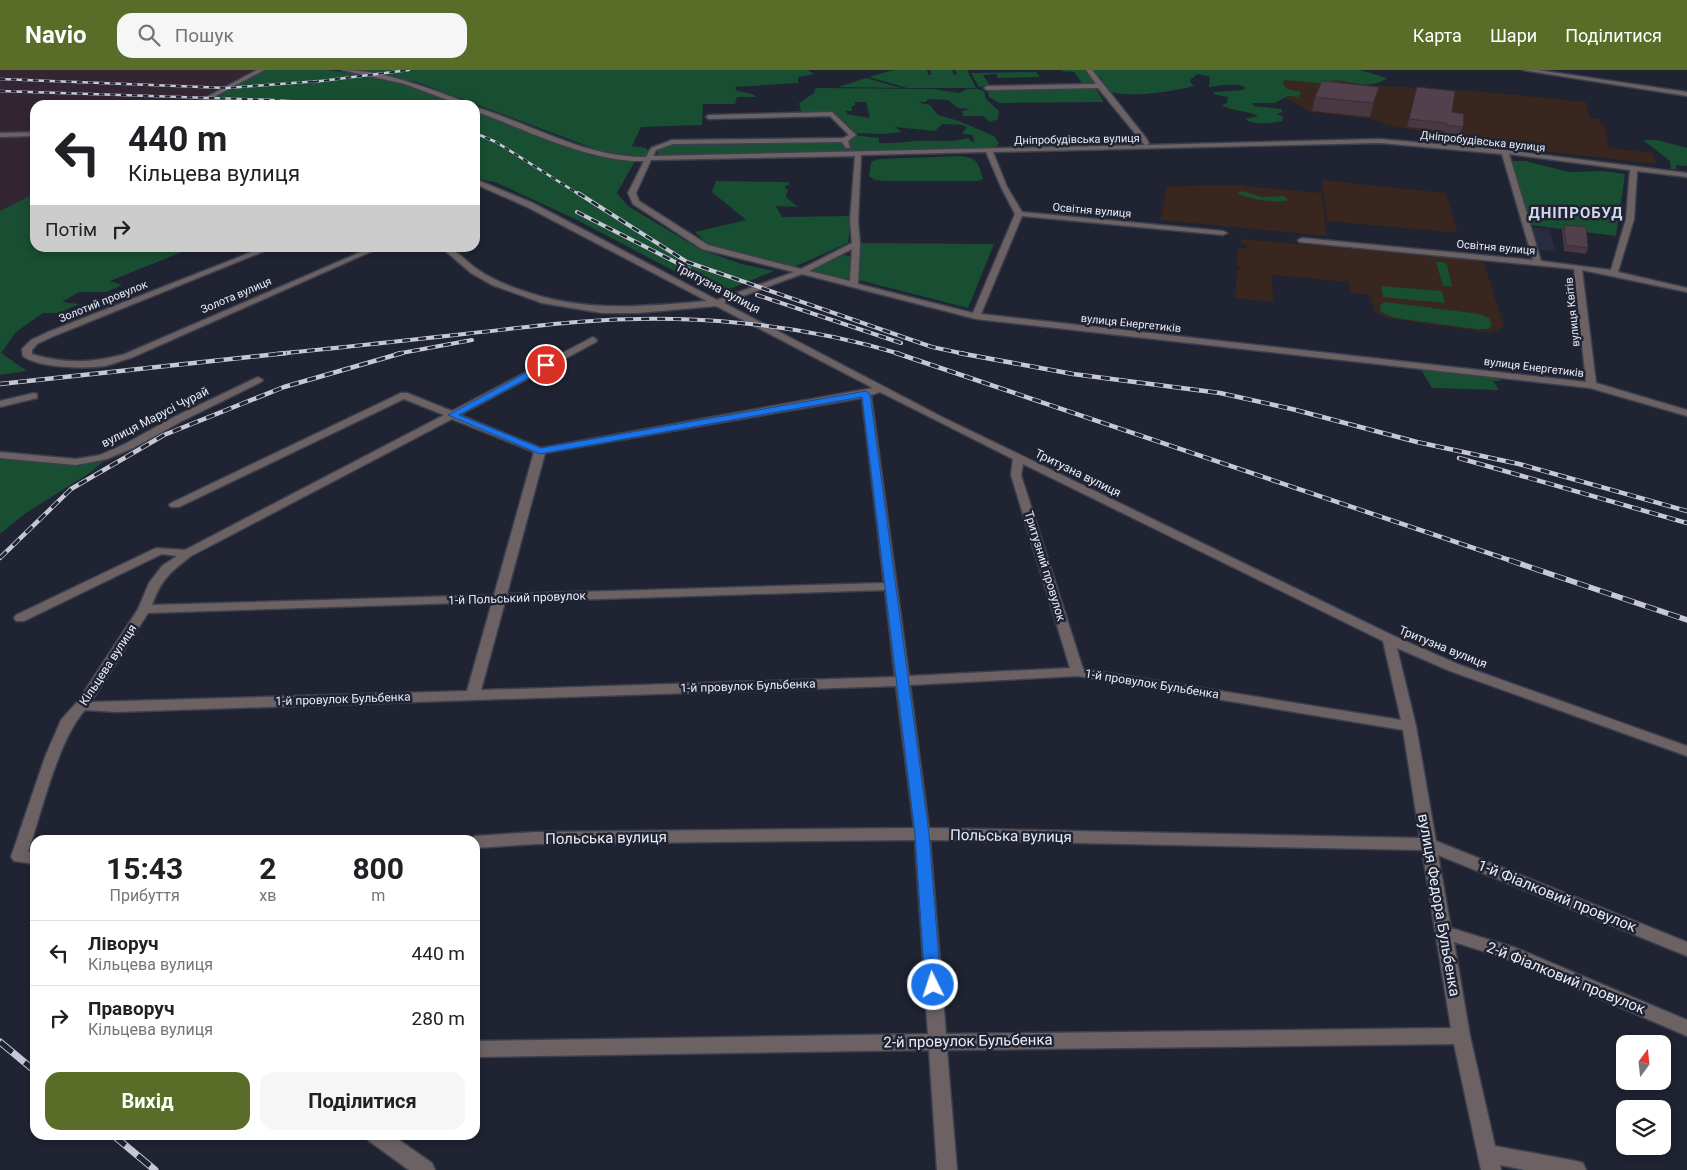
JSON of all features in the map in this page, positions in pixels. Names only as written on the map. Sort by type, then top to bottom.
[{"type":"street","points":[[204,100],[261,70]]},
{"type":"street","points":[[345,70],[376,74],[398,80],[452,100]]},
{"type":"street","points":[[1089,70],[1149,147]]},
{"type":"street","points":[[1526,70],[1687,94]]},
{"type":"street","points":[[987,88],[1100,86]]},
{"type":"street","name":"Дніпробудівська вулиця","points":[[480,111],[591,152],[626,159],[1380,141],[1505,152],[1687,175]]},
{"type":"street","points":[[648,159],[653,148],[672,142],[844,140],[852,135],[832,114],[709,117]]},
{"type":"street","points":[[0,136],[30,134]]},
{"type":"street","points":[[1005,150],[1002,144],[1088,142],[1094,139],[1144,139]]},
{"type":"street","points":[[844,140],[855,154],[854,221],[856,244],[854,285]]},
{"type":"street","points":[[976,316],[1018,214],[989,151]]},
{"type":"street","points":[[1505,152],[1537,262]]},
{"type":"street","name":"вулиця Енергетиків","points":[[648,159],[632,193],[636,202],[705,247],[976,316],[1591,385],[1687,413]]},
{"type":"street","points":[[1614,273],[1630,218],[1634,168]]},
{"type":"street","name":"Тритузна вулиця","points":[[480,183],[530,205],[717,303],[873,391],[1018,459],[1389,639],[1465,671],[1687,751]]},
{"type":"street","name":"Освітня вулиця","points":[[1018,214],[1223,233]]},
{"type":"street","name":"Освітня вулиця","points":[[1302,240],[1578,267],[1614,273],[1687,290]]},
{"type":"street","points":[[451,252],[474,271],[495,283],[542,300],[602,310],[638,310],[717,303],[801,272],[856,244]]},
{"type":"street","name":"Золотий провулок","points":[[105,363],[37,359],[28,356],[27,349],[34,342],[60,331],[258,252]]},
{"type":"street","name":"Золота вулиця","points":[[105,363],[128,356],[366,252]]},
{"type":"street","name":"вулиця Квітів","points":[[1578,267],[1591,385]]},
{"type":"street","name":"Кільцева вулиця","points":[[30,858],[19,857],[52,757],[68,720],[83,704],[144,609],[152,586],[166,569],[187,554],[594,340]]},
{"type":"street","name":"вулиця Марусі Чурай","points":[[0,455],[76,462],[114,454],[178,419],[258,380]]},
{"type":"street","points":[[175,505],[404,395],[540,451],[873,391],[891,586],[922,834],[947,1170]]},
{"type":"street","points":[[0,404],[34,396]]},
{"type":"street","points":[[473,694],[540,451]]},
{"type":"street","name":"Тритузний провулок","points":[[1018,459],[1016,475],[1078,672]]},
{"type":"street","points":[[20,618],[160,550],[187,554]]},
{"type":"street","name":"1-й Польський провулок","points":[[144,609],[891,586]]},
{"type":"street","name":"вулиця Федора Бульбенка","points":[[1389,639],[1409,726],[1461,1036],[1489,1162]]},
{"type":"street","name":"1-й провулок Бульбенка","points":[[83,704],[91,707],[116,707],[903,681],[1078,672],[1409,726]]},
{"type":"street","name":"Польська вулиця","points":[[480,842],[536,838],[922,834],[1428,844]]},
{"type":"street","name":"1-й Фіалковий провулок","points":[[1428,844],[1687,949]]},
{"type":"street","name":"2-й Фіалковий провулок","points":[[1443,932],[1510,953],[1687,1028]]},
{"type":"street","name":"2-й провулок Бульбенка","points":[[480,1050],[1461,1036]]},
{"type":"street","points":[[383,1140],[425,1170]]},
{"type":"street","points":[[1489,1162],[1576,1170]]},
{"type":"shaded area","points":[[0,70],[269,70],[212,100],[30,100],[30,196],[0,211]]},
{"type":"shaded area","points":[[1279,78],[1342,79],[1370,85],[1487,92],[1586,102],[1590,118],[1599,119],[1600,124],[1605,125],[1609,148],[1653,153],[1656,164],[1488,145],[1453,136],[1396,127],[1370,119],[1310,112],[1281,95]]},
{"type":"shaded area","points":[[1322,180],[1446,193],[1458,233],[1327,221]]},
{"type":"shaded area","points":[[1231,185],[1322,193],[1327,236],[1160,220],[1167,186]]},
{"type":"shaded area","points":[[1530,227],[1549,229],[1556,252],[1536,249]]},
{"type":"shaded area","points":[[1242,239],[1479,260],[1484,263],[1504,327],[1490,333],[1387,318],[1375,312],[1370,295],[1351,293],[1348,282],[1272,275],[1273,302],[1235,298],[1237,270],[1242,268],[1236,264],[1238,249],[1248,247],[1240,242]]},
{"type":"green space","points":[[266,70],[329,70],[396,80],[448,100],[210,100]]},
{"type":"green space","points":[[358,70],[808,70],[814,74],[798,77],[798,83],[735,87],[737,91],[757,97],[737,97],[735,104],[703,104],[702,125],[641,127],[632,146],[646,148],[648,151],[645,157],[601,151],[480,106],[480,100],[465,100],[417,82]]},
{"type":"green space","points":[[893,70],[927,70],[928,75],[931,75],[930,70],[952,70],[954,75],[957,74],[955,70],[967,70],[976,88],[907,88],[869,77]]},
{"type":"green space","points":[[1087,70],[1097,82],[1059,86],[1056,84],[1082,83],[1074,72],[1060,71]]},
{"type":"green space","points":[[1091,70],[1360,70],[1387,78],[1374,84],[1331,80],[1352,86],[1285,80],[1283,83],[1287,89],[1301,92],[1299,97],[1288,96],[1275,103],[1252,103],[1253,106],[1282,109],[1282,112],[1277,114],[1283,117],[1282,121],[1253,123],[1245,119],[1258,116],[1226,107],[1222,105],[1227,103],[1228,97],[1213,94],[1215,92],[1243,90],[1245,87],[1227,85],[1209,87],[1210,77],[1198,74],[1190,82],[1194,86],[1147,94],[1121,94],[1110,92],[1103,88],[1103,80]]},
{"type":"green space","points":[[1036,72],[1040,77],[998,78],[996,74],[983,75],[990,86],[979,87],[971,73]]},
{"type":"green space","points":[[866,78],[901,88],[838,87]]},
{"type":"green space","points":[[1095,87],[1104,102],[999,103],[989,97],[987,89]]},
{"type":"green space","points":[[816,88],[932,89],[959,93],[967,89],[978,89],[985,92],[985,98],[999,111],[998,119],[990,122],[983,116],[963,116],[962,111],[970,109],[958,108],[948,100],[928,99],[926,102],[917,102],[930,105],[938,115],[959,121],[994,136],[999,143],[995,148],[850,152],[844,140],[853,135],[879,138],[879,143],[948,141],[968,138],[974,143],[973,135],[962,134],[967,127],[962,125],[942,124],[935,131],[895,127],[902,132],[884,134],[851,133],[835,116],[802,115],[799,103],[814,93]],"holes":[[[855,102],[866,102],[870,118],[847,114],[846,111],[852,111],[851,107],[855,105]]]},
{"type":"green space","points":[[480,113],[545,140],[593,156],[635,161],[617,193],[628,206],[701,250],[742,264],[774,271],[718,294],[577,220],[497,183],[480,179]]},
{"type":"green space","points":[[1116,140],[1143,142],[1144,145],[1008,148],[1006,146],[1117,142]]},
{"type":"green space","points":[[1643,140],[1657,140],[1687,148],[1687,166],[1676,165],[1676,169],[1671,169],[1670,161]]},
{"type":"green space","points":[[843,141],[848,151],[660,157],[657,152],[662,148],[673,145]]},
{"type":"green space","points":[[960,156],[971,158],[977,162],[983,179],[977,181],[885,181],[875,180],[869,176],[871,162],[879,159]]},
{"type":"green space","points":[[1512,161],[1525,161],[1569,172],[1604,171],[1625,174],[1616,236],[1530,225]]},
{"type":"green space","points":[[716,181],[789,182],[789,185],[785,186],[785,189],[788,189],[786,197],[798,207],[776,206],[782,217],[851,216],[848,243],[792,268],[710,246],[695,232],[746,220],[712,192]]},
{"type":"green space","points":[[1242,191],[1262,197],[1284,196],[1288,200],[1262,200],[1237,193]]},
{"type":"green space","points":[[30,196],[30,252],[182,252],[110,281],[122,285],[106,292],[79,292],[62,302],[79,304],[59,313],[43,313],[16,332],[1,353],[27,371],[0,375],[0,211]]},
{"type":"green space","points":[[860,243],[994,244],[968,308],[858,280]]},
{"type":"green space","points":[[844,255],[851,256],[849,278],[841,280],[814,273],[814,269]]},
{"type":"green space","points":[[1436,262],[1447,264],[1452,287],[1443,286]]},
{"type":"green space","points":[[1381,286],[1442,291],[1445,303],[1383,297]]},
{"type":"green space","points":[[1385,302],[1480,314],[1489,318],[1492,326],[1488,329],[1476,329],[1395,318],[1381,312],[1380,305]]},
{"type":"green space","points":[[1421,370],[1498,377],[1501,381],[1493,381],[1499,390],[1432,388]]},
{"type":"green space","points":[[0,458],[74,463],[108,458],[88,474],[26,513],[0,534]]},
{"type":"building","points":[[1322,81],[1379,87],[1373,103],[1315,97]]},
{"type":"building","points":[[1417,87],[1455,91],[1452,112],[1464,114],[1463,127],[1409,119]]},
{"type":"building","points":[[1564,225],[1586,227],[1588,248],[1566,245]]},
{"type":"railway","points":[[313,82],[409,70]]},
{"type":"railway","points":[[0,79],[227,88],[319,81]]},
{"type":"railway","points":[[0,91],[273,100]]},
{"type":"railway","points":[[480,135],[496,142],[580,195]]},
{"type":"railway","points":[[578,193],[687,262],[932,347],[965,354]]},
{"type":"railway","points":[[577,212],[689,269]]},
{"type":"railway","points":[[757,295],[901,343]]},
{"type":"railway","points":[[275,354],[563,323],[659,319],[700,320],[781,328],[861,343],[900,354]]},
{"type":"railway","points":[[396,354],[472,340]]},
{"type":"railway","points":[[0,384],[287,353]]},
{"type":"railway","points":[[0,558],[71,489],[164,435],[284,387],[402,353]]},
{"type":"railway","points":[[896,353],[1512,561]]},
{"type":"railway","points":[[959,353],[1073,374],[1220,393],[1292,409],[1417,442],[1519,464],[1687,511]]},
{"type":"railway","points":[[1459,458],[1687,523]]},
{"type":"railway","points":[[1509,560],[1687,620]]},
{"type":"railway","points":[[0,1042],[30,1067]]},
{"type":"railway","points":[[119,1140],[155,1170]]},
{"type":"district","name":"ДНІПРОБУД","points":[[1576,213]]},
{"type":"route","points":[[546,365],[452,415],[540,451],[866,394],[922,834],[933,985]]}]
